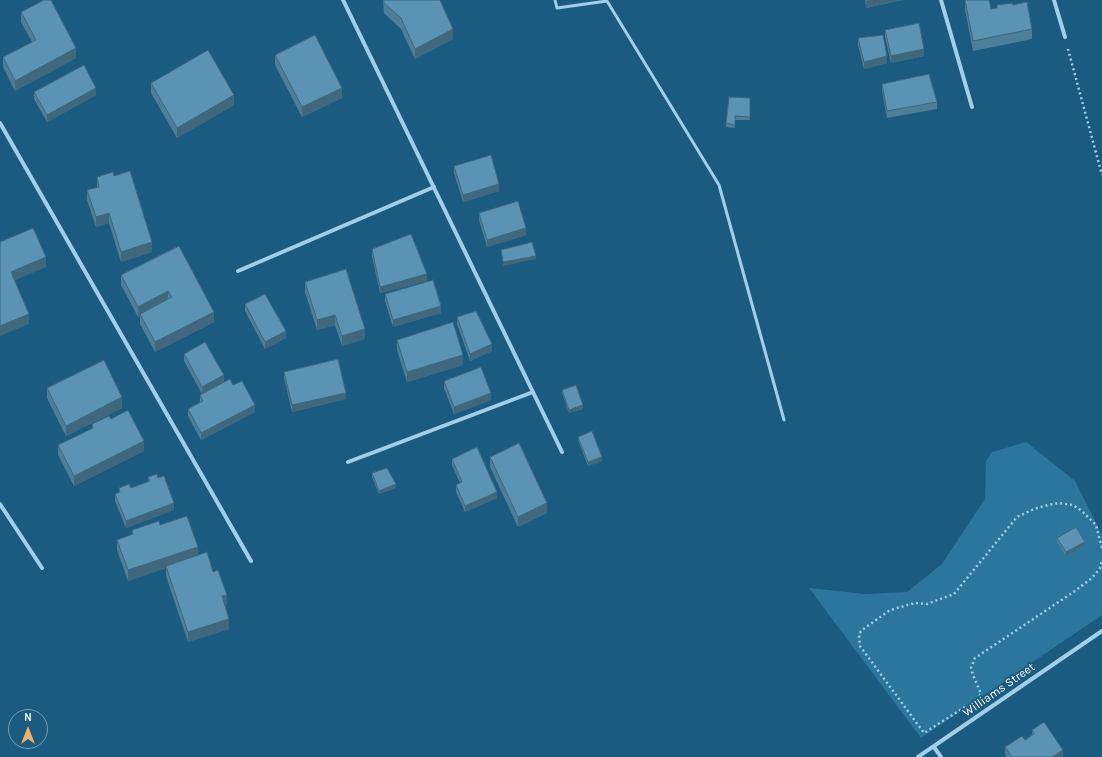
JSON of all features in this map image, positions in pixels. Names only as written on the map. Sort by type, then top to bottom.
[{"type":"street","points":[[343,0],[562,452]]},
{"type":"street","points":[[942,0],[972,107]]},
{"type":"street","points":[[1054,0],[1064,37]]},
{"type":"street","points":[[0,123],[251,561]]},
{"type":"street","points":[[238,271],[434,187]]},
{"type":"street","points":[[348,462],[533,392]]},
{"type":"street","points":[[0,504],[42,568]]},
{"type":"street","name":"Williams Street","points":[[918,757],[1102,631]]},
{"type":"street","points":[[934,747],[941,757]]},
{"type":"lane","points":[[555,0],[557,8],[607,2],[719,185],[784,420]]},
{"type":"path","points":[[1064,37],[1102,175]]},
{"type":"path","points":[[1102,550],[1096,525],[1082,511],[1072,505],[1059,503],[1034,509],[1017,517],[954,594],[927,604],[915,603],[890,610],[862,630],[859,634],[860,646],[924,733],[977,700],[981,694],[971,668],[975,658],[1092,578],[1100,568],[1102,560]]},
{"type":"shaded area","points":[[1026,442],[1075,481],[1102,535],[1102,615],[921,738],[809,588],[865,594],[907,592],[942,564],[985,499],[986,461],[992,452]]},
{"type":"building","points":[[44,0],[51,0],[76,48],[15,81],[3,57],[36,40],[21,12]]},
{"type":"building","points":[[384,0],[440,0],[453,29],[415,49],[401,18],[384,3]]},
{"type":"building","points":[[965,0],[989,0],[991,9],[997,8],[997,5],[1012,3],[1013,5],[1027,2],[1032,29],[973,41]]},
{"type":"building","points":[[919,23],[924,49],[891,56],[885,30]]},
{"type":"building","points":[[315,35],[342,88],[302,107],[275,55]]},
{"type":"building","points":[[883,35],[887,56],[864,62],[858,38]]},
{"type":"building","points":[[208,50],[234,95],[177,128],[151,83]]},
{"type":"building","points":[[84,65],[96,88],[47,115],[34,92]]},
{"type":"building","points":[[929,74],[937,102],[887,111],[882,84]]},
{"type":"building","points":[[729,97],[750,98],[750,117],[735,116],[735,125],[726,123]]},
{"type":"building","points":[[491,155],[499,184],[463,195],[454,166]]},
{"type":"building","points":[[130,171],[152,242],[121,252],[109,213],[96,217],[87,190],[99,187],[97,177],[113,172],[114,176]]},
{"type":"building","points":[[518,201],[526,228],[487,240],[479,213]]},
{"type":"building","points":[[33,228],[46,257],[11,272],[29,314],[0,326],[0,242]]},
{"type":"building","points":[[411,234],[427,274],[380,287],[372,249]]},
{"type":"building","points":[[532,242],[536,256],[503,262],[501,250]]},
{"type":"building","points":[[179,246],[214,312],[155,342],[140,314],[172,297],[168,291],[138,307],[121,275]]},
{"type":"building","points":[[346,269],[365,329],[342,336],[335,315],[317,320],[305,282]]},
{"type":"building","points":[[433,280],[441,306],[393,320],[385,294]]},
{"type":"building","points":[[265,294],[286,331],[265,342],[245,304]]},
{"type":"building","points":[[476,311],[492,344],[470,354],[457,317]]},
{"type":"building","points":[[453,322],[463,355],[407,372],[397,340]]},
{"type":"building","points":[[205,342],[224,375],[202,387],[184,354]]},
{"type":"building","points":[[338,359],[346,393],[292,405],[284,372]]},
{"type":"building","points":[[104,360],[122,397],[66,426],[47,388]]},
{"type":"building","points":[[481,367],[491,393],[454,407],[444,381]]},
{"type":"building","points":[[230,379],[233,385],[242,381],[255,405],[201,433],[188,409],[203,401],[200,395]]},
{"type":"building","points":[[576,385],[583,405],[569,410],[562,390]]},
{"type":"building","points":[[128,410],[144,441],[74,476],[58,445],[93,428],[92,424],[109,416],[111,419]]},
{"type":"building","points":[[592,431],[602,457],[588,462],[578,437]]},
{"type":"building","points":[[519,443],[547,503],[518,517],[490,457]]},
{"type":"building","points":[[477,447],[497,492],[465,506],[456,485],[462,482],[452,459]]},
{"type":"building","points":[[387,468],[396,484],[379,491],[372,473]]},
{"type":"building","points":[[157,474],[158,478],[164,476],[174,503],[126,521],[115,494],[120,492],[119,488],[129,484],[131,488],[150,481],[148,477]]},
{"type":"building","points":[[187,516],[198,547],[128,570],[117,540],[133,534],[132,530],[159,521],[160,525]]},
{"type":"building","points":[[1076,527],[1085,542],[1066,552],[1057,538]]},
{"type":"building","points":[[207,552],[213,572],[218,570],[227,595],[222,596],[229,619],[188,632],[166,566]]},
{"type":"building","points":[[1044,722],[1063,750],[1052,757],[1012,757],[1005,747],[1022,736],[1025,740],[1034,734],[1032,730]]}]
